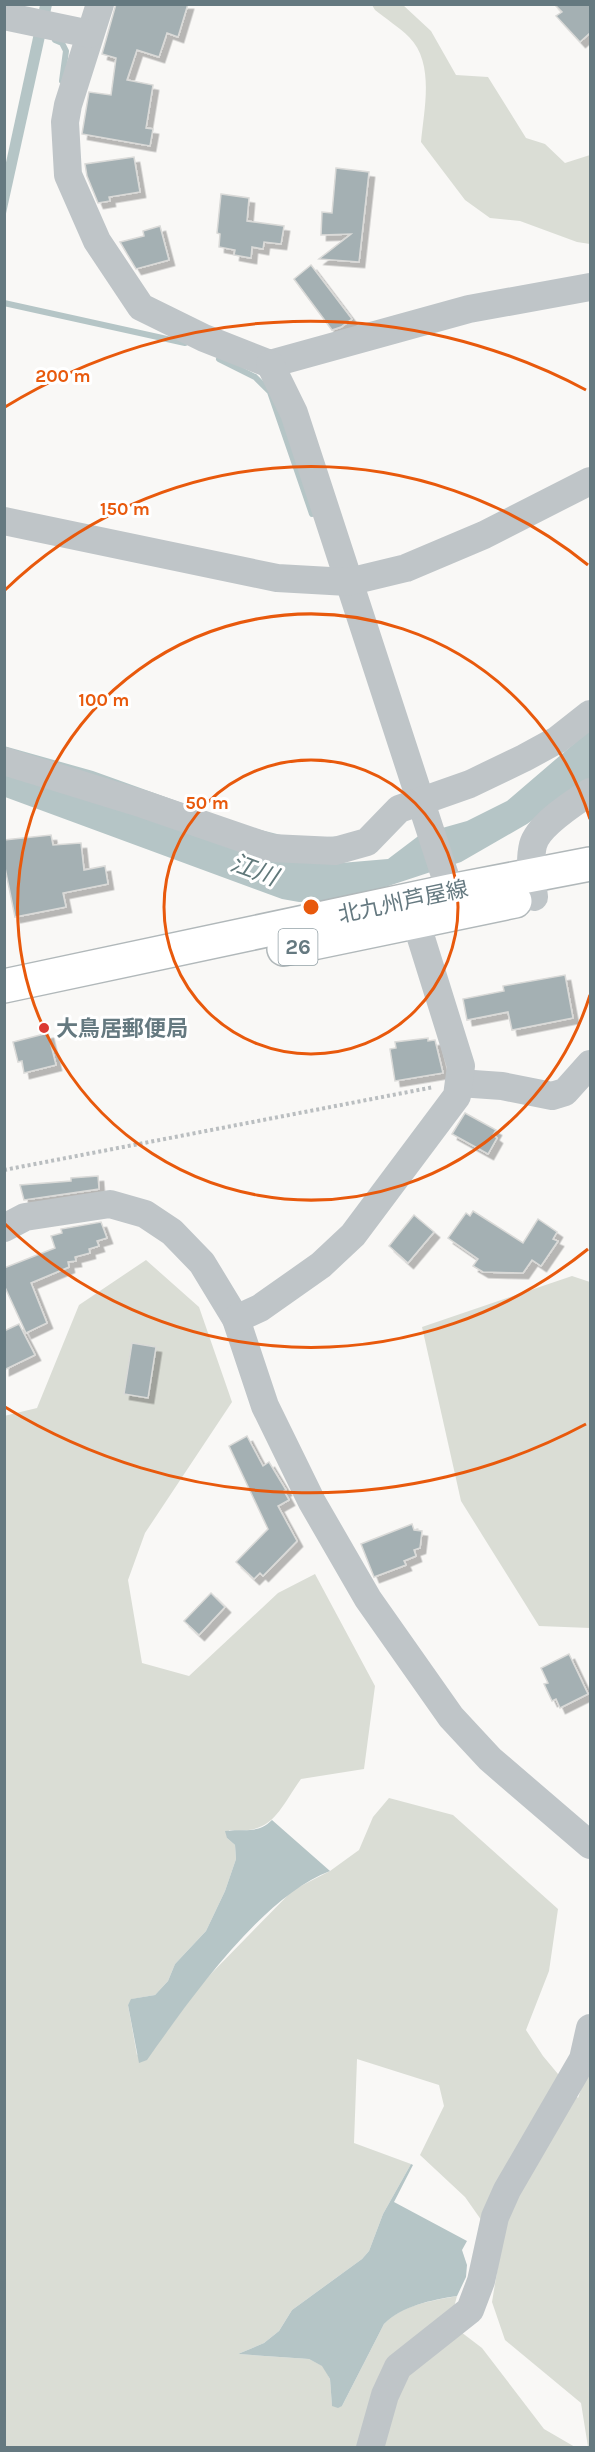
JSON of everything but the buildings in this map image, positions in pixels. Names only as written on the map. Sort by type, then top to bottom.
[{"type":"main road","name":"北九州芦屋線","points":[[4,1006],[416,922],[533,886],[591,864]]},
{"type":"main road","name":"北九州芦屋線","points":[[4,986],[446,879],[533,886],[591,886]]},
{"type":"street","points":[[100,4],[65,122],[68,174],[97,241],[141,307],[204,338],[270,364],[469,309],[591,287]]},
{"type":"street","points":[[4,16],[90,34]]},
{"type":"street","points":[[270,364],[294,413],[348,582],[427,814],[446,879]]},
{"type":"street","points":[[4,521],[278,578],[348,582],[405,568],[484,535],[591,480]]},
{"type":"street","points":[[4,761],[143,804],[271,848],[334,851],[367,842],[399,809],[427,814],[557,740],[591,714]]},
{"type":"street","points":[[533,886],[533,843],[555,816],[591,792]]},
{"type":"street","points":[[236,1319],[260,1308],[321,1265],[353,1235],[457,1096],[462,1066],[416,922]]},
{"type":"street","points":[[459,1083],[502,1086],[552,1096],[565,1092],[591,1064]]},
{"type":"street","points":[[4,1228],[25,1217],[110,1204],[145,1214],[172,1232],[202,1263],[236,1319],[265,1406],[312,1502],[368,1599],[451,1717],[490,1759],[591,1845]]},
{"type":"street","points":[[370,2448],[385,2395],[398,2367],[470,2310],[481,2282],[495,2217],[507,2190],[582,2059],[591,2028]]},
{"type":"path","points":[[4,1170],[459,1083]]},
{"type":"shaded area","points":[[372,5],[403,5],[431,31],[456,75],[488,77],[526,138],[545,144],[565,163],[590,155],[590,244],[577,242],[520,221],[490,218],[465,200],[421,142],[426,87],[422,60],[417,48],[409,37],[375,10]]},
{"type":"shaded area","points":[[146,1260],[199,1307],[232,1402],[145,1533],[128,1580],[142,1663],[189,1676],[278,1593],[315,1574],[375,1686],[364,1769],[301,1779],[280,1811],[265,1824],[256,1829],[244,1831],[229,1830],[227,1838],[235,1845],[236,1859],[225,1891],[206,1931],[175,1964],[168,1981],[155,1995],[132,1999],[128,2005],[137,2055],[167,2031],[202,1983],[293,1890],[330,1871],[359,1850],[373,1817],[389,1798],[453,1815],[558,1909],[549,1971],[526,2030],[543,2056],[578,2098],[590,2064],[590,2447],[588,2447],[581,2403],[505,2340],[492,2302],[501,2248],[465,2197],[420,2155],[444,2106],[439,2085],[357,2059],[354,2143],[411,2164],[383,2214],[369,2251],[362,2259],[292,2310],[279,2331],[264,2343],[238,2354],[309,2359],[323,2366],[330,2379],[332,2405],[342,2406],[384,2324],[408,2308],[457,2296],[453,2311],[461,2332],[482,2348],[544,2429],[575,2447],[5,2447],[4,1416],[37,1408],[79,1305]]},
{"type":"shaded area","points":[[572,1276],[590,1282],[590,1628],[539,1626],[461,1501],[422,1327]]},
{"type":"water","points":[[40,5],[52,5],[5,218],[5,167]]},
{"type":"water","name":"江川","points":[[590,730],[590,780],[527,824],[461,862],[346,900],[299,902],[282,899],[5,797],[4,767],[329,864],[388,859],[421,834],[467,821],[507,801]]},
{"type":"water","points":[[4,746],[93,771],[249,827],[289,837],[359,835],[284,841],[5,751]]},
{"type":"water","points":[[272,1820],[330,1871],[304,1884],[278,1903],[253,1926],[205,1981],[147,2060],[139,2063],[128,2005],[131,1999],[155,1995],[168,1981],[175,1964],[206,1931],[225,1891],[236,1859],[235,1845],[227,1838],[225,1831],[261,1828]]},
{"type":"water","points":[[411,2164],[413,2165],[394,2202],[467,2241],[462,2250],[467,2265],[466,2277],[457,2296],[408,2308],[384,2324],[342,2406],[338,2408],[332,2406],[330,2379],[322,2366],[309,2359],[238,2354],[264,2343],[279,2331],[292,2310],[362,2259],[369,2251],[383,2214]]},
{"type":"waterway","points":[[55,40],[62,43],[66,51],[62,81]]},
{"type":"waterway","points":[[4,303],[185,343]]},
{"type":"waterway","points":[[219,359],[255,377],[270,392],[312,514]]},
{"type":"place","name":"大鳥居郵便局","points":[[44,1028]]}]
